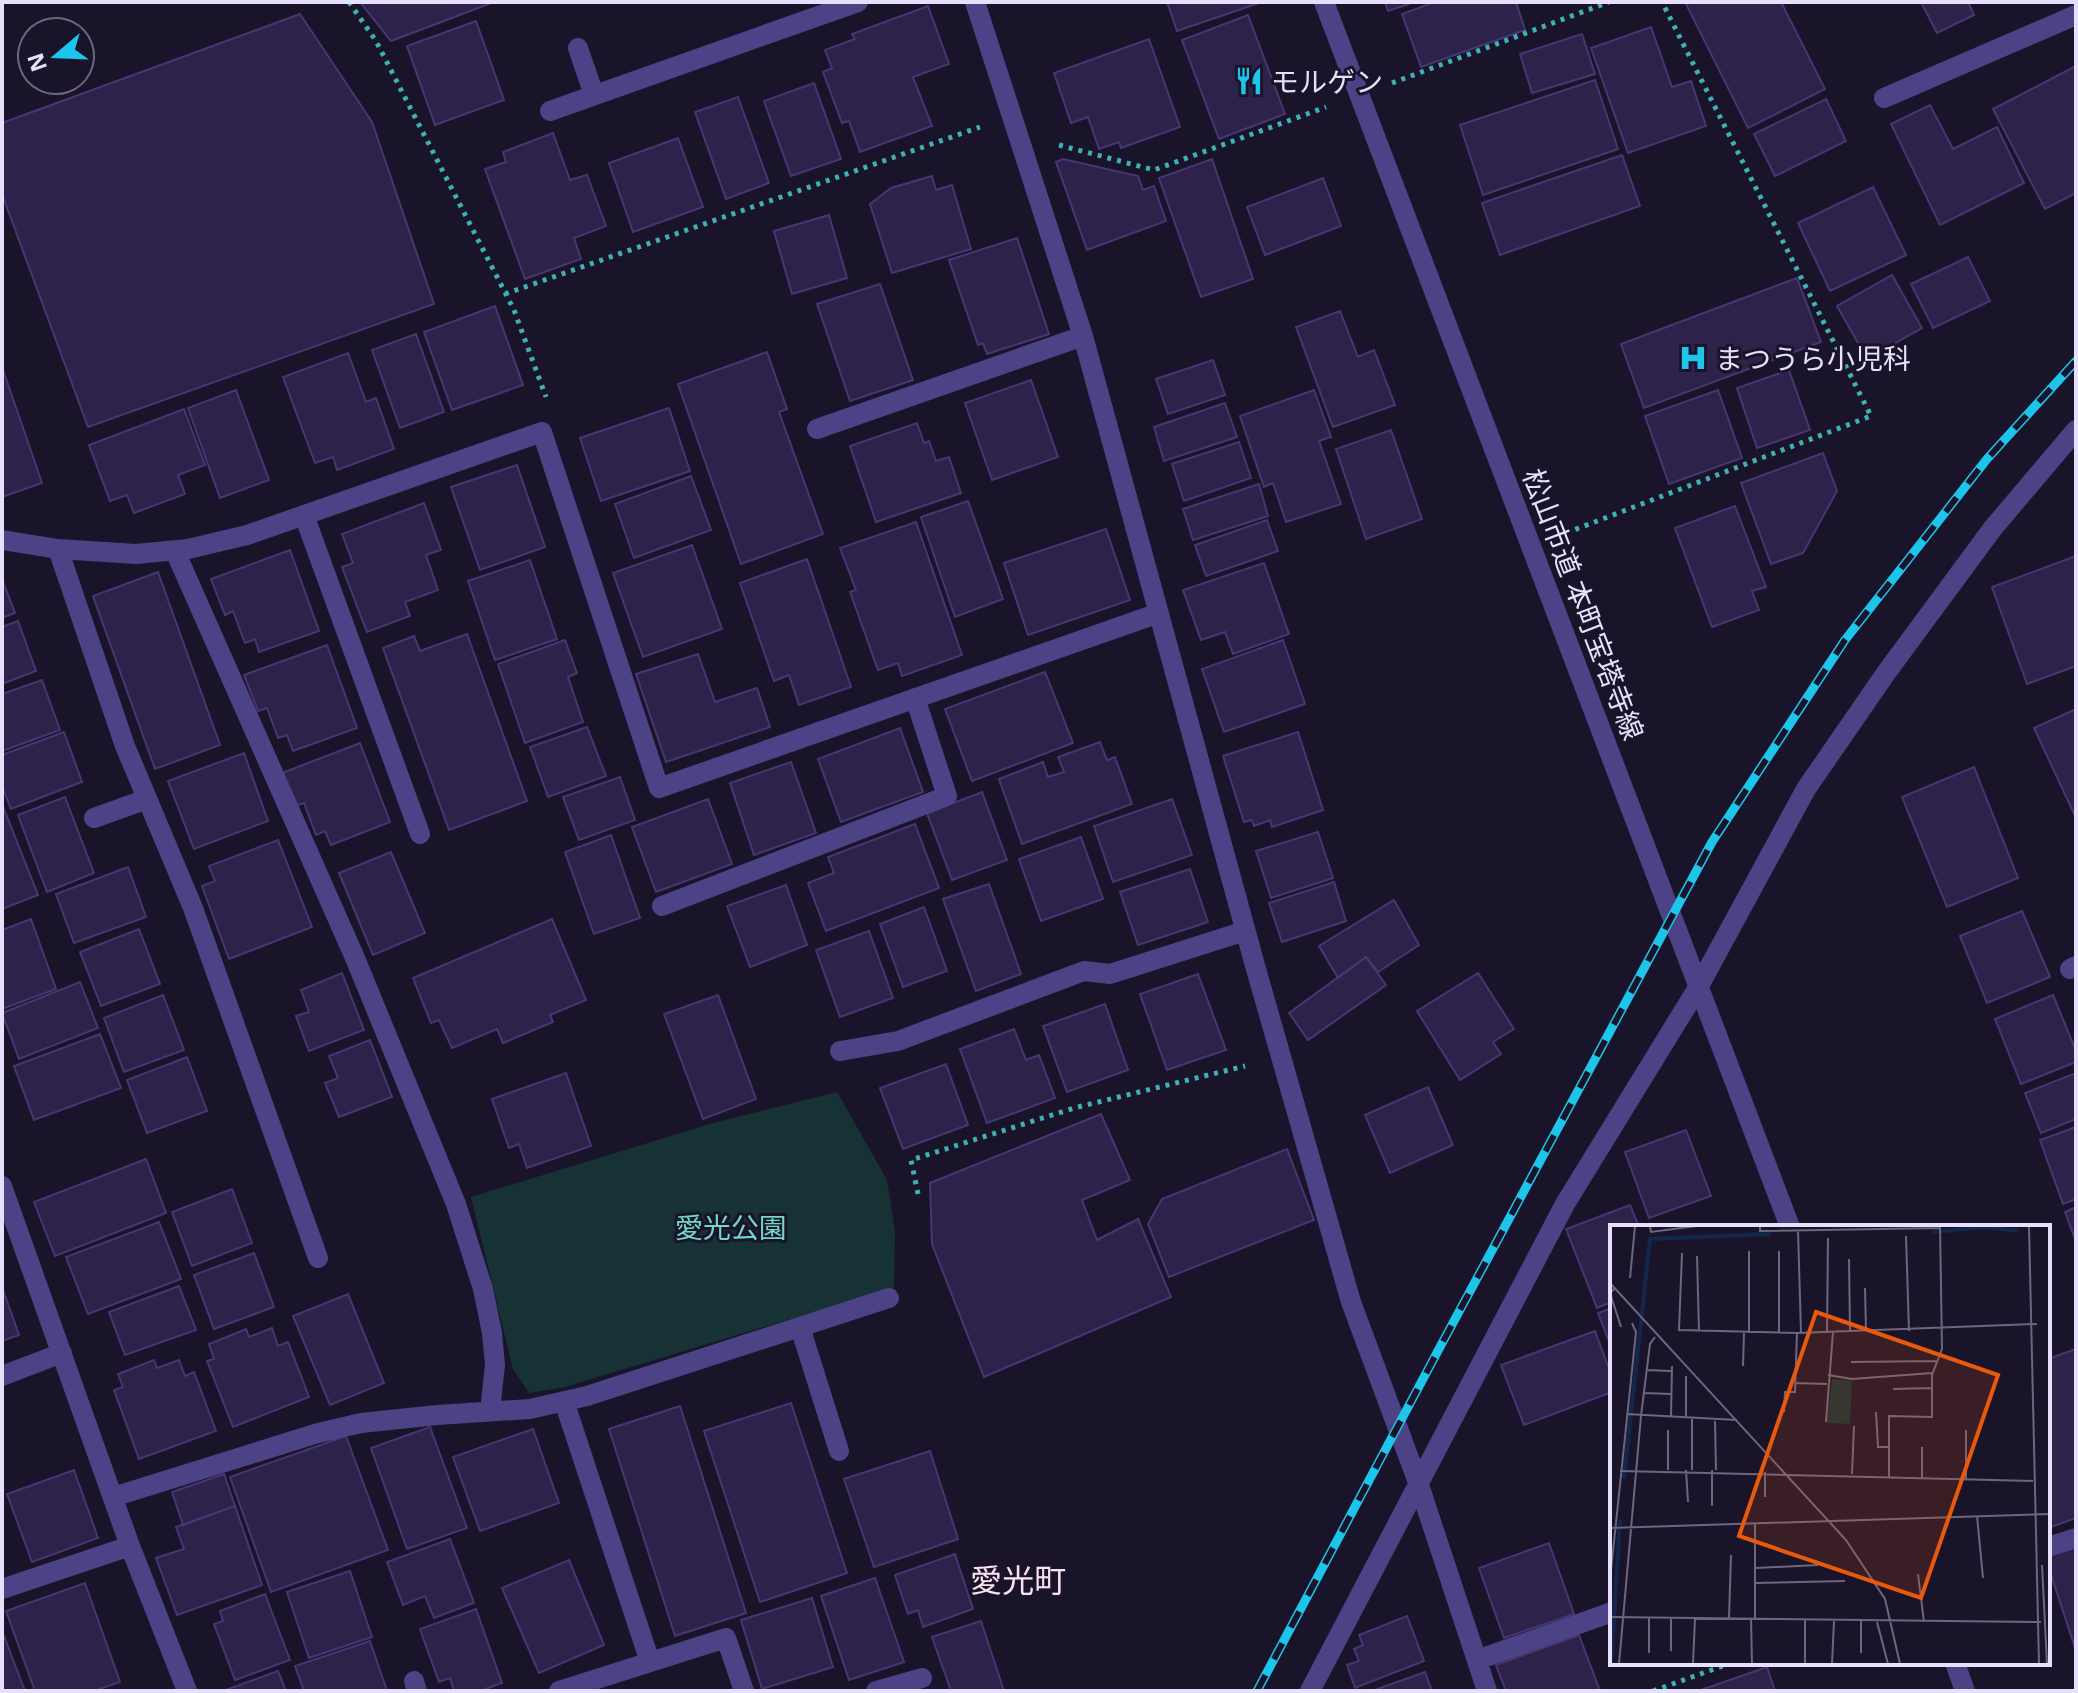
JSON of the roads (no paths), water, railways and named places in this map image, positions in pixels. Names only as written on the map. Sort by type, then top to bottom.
[{"type":"street","points":[[550,111],[858,2]]},
{"type":"street","points":[[975,2],[1083,336],[1245,931],[1351,1302],[1419,1485],[1487,1691]]},
{"type":"street","name":"松山市道 本町宝塔寺線","points":[[1324,2],[1789,1225]]},
{"type":"street","points":[[1884,98],[2076,15]]},
{"type":"street","points":[[578,48],[594,95]]},
{"type":"street","points":[[817,429],[1083,336]]},
{"type":"street","points":[[1310,1691],[1565,1204],[1699,986],[1806,789],[1886,673],[1993,528],[2076,430]]},
{"type":"street","points":[[2,540],[58,549],[136,554],[175,551],[247,535],[542,432],[659,788],[1159,613]]},
{"type":"street","points":[[304,515],[420,834]]},
{"type":"street","points":[[58,549],[125,746],[193,908],[318,1258]]},
{"type":"street","points":[[175,551],[349,944],[456,1204],[483,1289],[492,1333],[495,1365],[490,1411]]},
{"type":"street","points":[[662,906],[947,796],[915,698]]},
{"type":"street","points":[[94,818],[147,799]]},
{"type":"street","points":[[840,1051],[898,1041],[1084,971],[1110,974],[1245,931]]},
{"type":"street","points":[[2,1186],[8,1224],[62,1353],[130,1546],[187,1691]]},
{"type":"street","points":[[113,1497],[318,1433],[361,1423],[530,1409],[587,1396],[889,1298]]},
{"type":"street","points":[[800,1327],[839,1451]]},
{"type":"street","points":[[2,1376],[62,1353]]},
{"type":"street","points":[[564,1401],[650,1662]]},
{"type":"street","points":[[2050,1546],[2076,1538]]},
{"type":"street","points":[[2,1589],[130,1546]]},
{"type":"street","points":[[1477,1660],[1610,1613]]},
{"type":"street","points":[[559,1691],[726,1638],[744,1691]]},
{"type":"street","points":[[1956,1665],[1965,1691]]},
{"type":"street","points":[[876,1691],[922,1678]]},
{"type":"railway","points":[[1257,1691],[1712,842],[1845,640],[1987,459],[2076,361]]},
{"type":"place","name":"モルゲン","points":[[1249,81]]},
{"type":"place","name":"まつうら小児科","points":[[1693,358]]},
{"type":"district","name":"愛光町","points":[[1018,1579]]},
{"type":"park label","name":"愛光公園","points":[[731,1227]]}]
